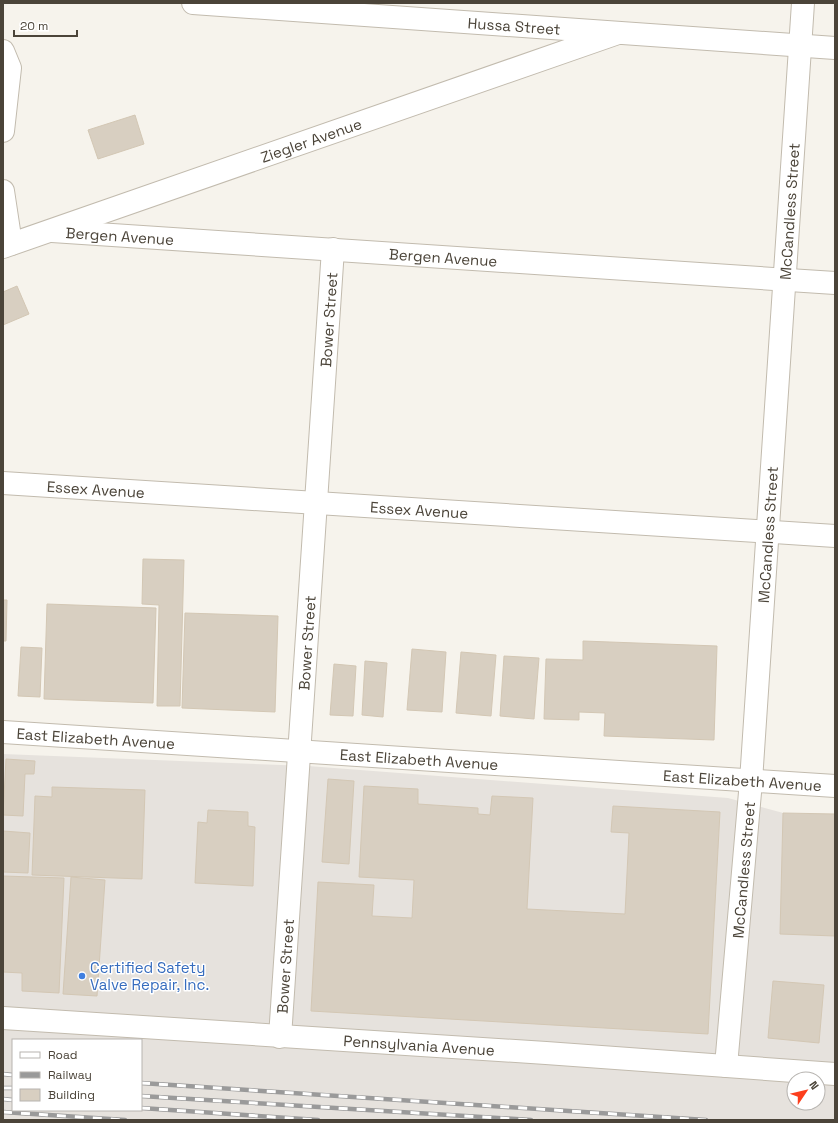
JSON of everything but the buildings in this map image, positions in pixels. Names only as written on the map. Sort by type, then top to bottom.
[{"type":"street","name":"Hussa Street","points":[[194,3],[345,8],[618,33],[835,48]]},
{"type":"street","name":"McCandless Street","points":[[726,1066],[751,781],[803,3]]},
{"type":"street","name":"Ziegler Avenue","points":[[7,246],[618,33]]},
{"type":"street","points":[[3,52],[10,68],[5,92],[3,131]]},
{"type":"street","points":[[3,191],[7,246]]},
{"type":"street","name":"Bergen Avenue","points":[[52,231],[835,283]]},
{"type":"street","name":"Bower Street","points":[[280,1037],[333,249]]},
{"type":"street","name":"Essex Avenue","points":[[3,483],[835,536]]},
{"type":"street","name":"East Elizabeth Avenue","points":[[3,732],[835,786]]},
{"type":"street","name":"Pennsylvania Avenue","points":[[3,1018],[546,1053],[835,1074]]},
{"type":"shaded area","points":[[3,754],[308,766],[728,798],[835,827],[835,1120],[3,1120]]},
{"type":"railway","points":[[3,1074],[12,1075]]},
{"type":"railway","points":[[142,1083],[706,1120]]},
{"type":"railway","points":[[3,1088],[12,1088]]},
{"type":"railway","points":[[142,1096],[531,1120]]},
{"type":"railway","points":[[3,1099],[12,1100]]},
{"type":"railway","points":[[142,1108],[318,1120]]},
{"type":"railway","points":[[3,1112],[125,1120]]},
{"type":"place","name":"Certified Safety Valve Repair, Inc.","points":[[82,976]]}]
